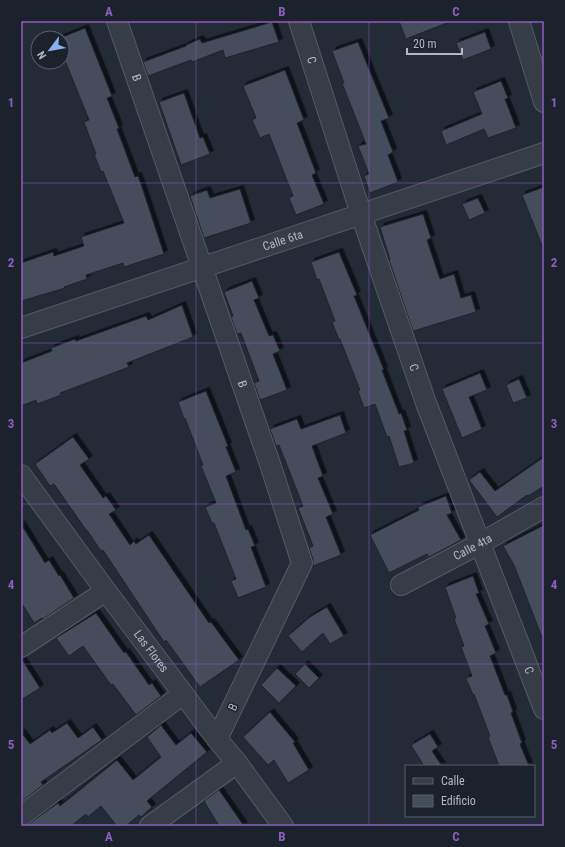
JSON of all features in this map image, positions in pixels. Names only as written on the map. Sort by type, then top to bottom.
[{"type":"street","name":"B","points":[[117,21],[270,464],[302,563],[218,739]]},
{"type":"street","name":"C","points":[[299,21],[360,214],[426,403],[544,709]]},
{"type":"street","points":[[518,21],[544,102]]},
{"type":"street","name":"Calle 6ta","points":[[21,328],[544,153]]},
{"type":"street","name":"Las Flores","points":[[21,475],[106,591],[218,739],[238,763],[283,826]]},
{"type":"street","name":"Calle 4ta","points":[[400,585],[481,543],[544,506]]},
{"type":"street","points":[[21,647],[106,591]]},
{"type":"street","points":[[21,816],[184,694]]},
{"type":"street","points":[[150,826],[238,763]]},
{"type":"building","points":[[399,21],[449,21],[449,22],[406,39]]},
{"type":"building","points":[[272,22],[279,42],[225,58],[223,50],[148,76],[143,62],[186,46],[200,39],[202,43]]},
{"type":"building","points":[[85,28],[112,96],[107,98],[119,128],[117,129],[135,177],[138,176],[164,254],[124,267],[123,263],[86,275],[87,279],[64,287],[65,288],[21,301],[21,263],[53,252],[54,256],[84,246],[81,237],[124,223],[103,171],[101,172],[94,154],[96,154],[84,122],[89,120],[69,70],[70,34]]},
{"type":"building","points":[[485,32],[491,49],[463,60],[456,43]]},
{"type":"building","points":[[358,42],[389,118],[381,121],[393,152],[388,155],[398,182],[370,193],[364,176],[369,174],[358,146],[366,144],[342,83],[344,83],[332,51]]},
{"type":"building","points":[[285,70],[304,120],[297,123],[316,173],[312,175],[324,204],[296,215],[289,198],[293,196],[269,134],[260,138],[252,120],[256,118],[243,86]]},
{"type":"building","points":[[501,81],[508,98],[505,99],[516,128],[488,138],[484,129],[446,145],[441,131],[482,114],[473,92]]},
{"type":"building","points":[[184,93],[200,138],[203,137],[210,154],[181,165],[159,102]]},
{"type":"building","points":[[544,187],[544,248],[543,248],[522,195]]},
{"type":"building","points":[[240,189],[251,223],[204,238],[190,196],[207,190],[210,198]]},
{"type":"building","points":[[478,198],[485,213],[469,220],[462,204]]},
{"type":"building","points":[[423,214],[431,238],[427,240],[440,279],[454,274],[461,298],[471,295],[476,312],[413,331],[389,260],[380,227]]},
{"type":"building","points":[[339,252],[357,295],[354,296],[384,370],[382,370],[399,414],[401,413],[407,430],[404,431],[414,463],[399,467],[389,436],[387,437],[375,404],[364,408],[358,391],[360,390],[332,322],[335,321],[319,279],[317,280],[311,262]]},
{"type":"building","points":[[252,281],[259,298],[254,300],[269,336],[273,335],[280,351],[273,354],[287,390],[260,400],[254,383],[259,381],[241,333],[237,334],[231,317],[233,316],[224,292]]},
{"type":"building","points":[[182,305],[193,337],[127,363],[129,367],[60,393],[61,395],[37,404],[36,400],[21,406],[21,363],[52,351],[51,348],[75,339],[76,341],[146,316],[148,320]]},
{"type":"building","points":[[480,373],[487,390],[469,397],[482,429],[462,438],[442,389]]},
{"type":"building","points":[[519,379],[527,398],[513,403],[506,385]]},
{"type":"building","points":[[206,391],[228,446],[226,447],[236,472],[226,476],[246,530],[248,529],[255,546],[251,547],[266,587],[238,598],[231,581],[236,579],[214,523],[212,523],[205,507],[216,503],[201,466],[203,465],[178,402]]},
{"type":"building","points":[[340,415],[346,433],[312,446],[323,476],[318,478],[333,514],[326,517],[341,555],[313,566],[313,559],[309,548],[313,546],[298,508],[303,506],[279,445],[276,446],[270,429],[297,419],[301,429]]},
{"type":"building","points":[[73,437],[89,459],[80,465],[103,498],[106,496],[116,510],[109,514],[130,545],[134,541],[136,544],[149,535],[209,623],[211,622],[239,660],[200,687],[166,640],[164,642],[103,550],[101,551],[54,484],[50,486],[35,464]]},
{"type":"building","points":[[544,457],[544,486],[528,496],[527,495],[497,517],[469,480],[480,472],[495,491]]},
{"type":"building","points":[[446,496],[452,513],[447,515],[461,540],[429,557],[427,554],[389,573],[370,535],[419,510],[418,507]]},
{"type":"building","points":[[21,524],[45,563],[49,560],[74,598],[43,619],[42,618],[34,623],[21,602]]},
{"type":"building","points":[[544,525],[543,640],[514,565],[503,546]]},
{"type":"building","points":[[473,576],[479,593],[476,594],[489,624],[485,626],[496,653],[490,656],[505,695],[507,695],[513,712],[511,713],[522,743],[520,744],[529,765],[499,765],[488,737],[490,736],[474,694],[473,695],[466,678],[472,676],[461,647],[464,646],[454,619],[456,618],[445,587]]},
{"type":"building","points":[[327,607],[344,636],[330,644],[323,633],[302,652],[288,636],[310,617]]},
{"type":"building","points":[[96,613],[149,685],[152,683],[161,696],[136,715],[113,684],[111,685],[83,646],[69,656],[56,638]]},
{"type":"building","points":[[21,658],[40,688],[21,700]]},
{"type":"building","points":[[305,664],[319,678],[309,688],[295,674]]},
{"type":"building","points":[[277,668],[296,686],[279,703],[261,685]]},
{"type":"building","points":[[270,712],[295,742],[293,743],[309,770],[288,783],[274,760],[268,765],[243,737]]},
{"type":"building","points":[[67,723],[78,738],[93,727],[102,740],[41,782],[43,785],[21,802],[21,732],[30,744],[50,730],[52,733]]},
{"type":"building","points":[[161,725],[176,745],[191,733],[207,752],[147,801],[152,807],[141,817],[139,815],[126,826],[117,826],[101,806],[88,817],[86,814],[71,826],[26,826],[58,803],[60,806],[117,760],[133,780],[161,757],[147,737]]},
{"type":"building","points":[[430,734],[438,747],[432,751],[441,765],[423,765],[411,745]]},
{"type":"building","points":[[219,790],[244,826],[219,826],[204,801]]}]
